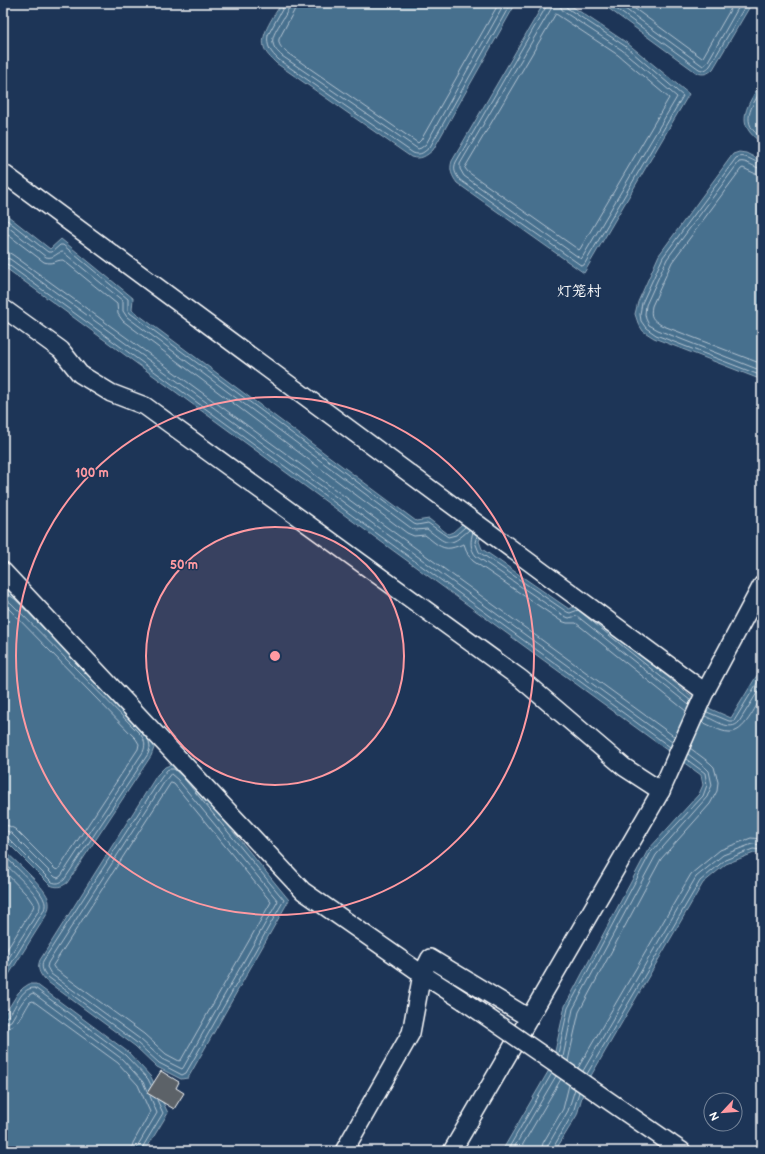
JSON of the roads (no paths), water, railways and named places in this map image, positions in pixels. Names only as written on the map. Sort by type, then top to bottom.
[{"type":"street","points":[[3,173],[705,692]]},
{"type":"street","points":[[3,308],[61,350],[80,374],[111,393],[145,406],[521,679],[624,767],[661,791]]},
{"type":"street","points":[[3,571],[304,891],[422,974],[464,1001],[676,1147]]},
{"type":"street","points":[[452,1151],[661,791],[705,692],[762,585]]},
{"type":"street","points":[[344,1151],[411,1033],[422,974],[430,958],[529,1018]]},
{"type":"water","points":[[282,3],[516,3],[433,150],[426,156],[418,158],[411,157],[276,63],[269,56],[264,47],[264,36],[272,18]]},
{"type":"water","points":[[544,3],[567,3],[627,43],[689,94],[584,273],[457,183],[451,170],[452,161]]},
{"type":"water","points":[[601,3],[752,3],[713,69],[704,74],[697,73]]},
{"type":"water","points":[[762,81],[762,143],[753,136],[747,128],[745,121],[748,106]]},
{"type":"water","points":[[739,152],[746,153],[762,161],[762,380],[654,338],[643,331],[635,314],[638,302],[659,255],[733,154]]},
{"type":"water","points":[[3,212],[50,249],[61,239],[133,298],[132,310],[416,521],[429,519],[448,534],[453,532],[470,517],[484,531],[479,541],[482,549],[569,609],[578,605],[704,706],[731,718],[762,667],[762,854],[754,853],[726,864],[703,883],[585,1086],[577,1115],[555,1151],[502,1151],[552,1065],[565,1006],[648,850],[699,794],[703,785],[701,775],[3,266]]},
{"type":"water","points":[[4,589],[10,591],[153,739],[154,748],[151,756],[67,883],[59,887],[50,885],[3,838]]},
{"type":"water","points":[[170,765],[176,766],[185,773],[289,900],[188,1078],[181,1079],[157,1067],[135,1046],[45,980],[40,973],[39,968],[40,960],[157,775],[165,767]]},
{"type":"water","points":[[3,849],[40,886],[48,898],[49,908],[47,914],[3,984]]},
{"type":"water","points":[[29,984],[36,984],[128,1052],[151,1077],[168,1113],[145,1151],[3,1151],[3,1017],[18,993]]},
{"type":"district","name":"灯笼村","points":[[579,291]]}]
